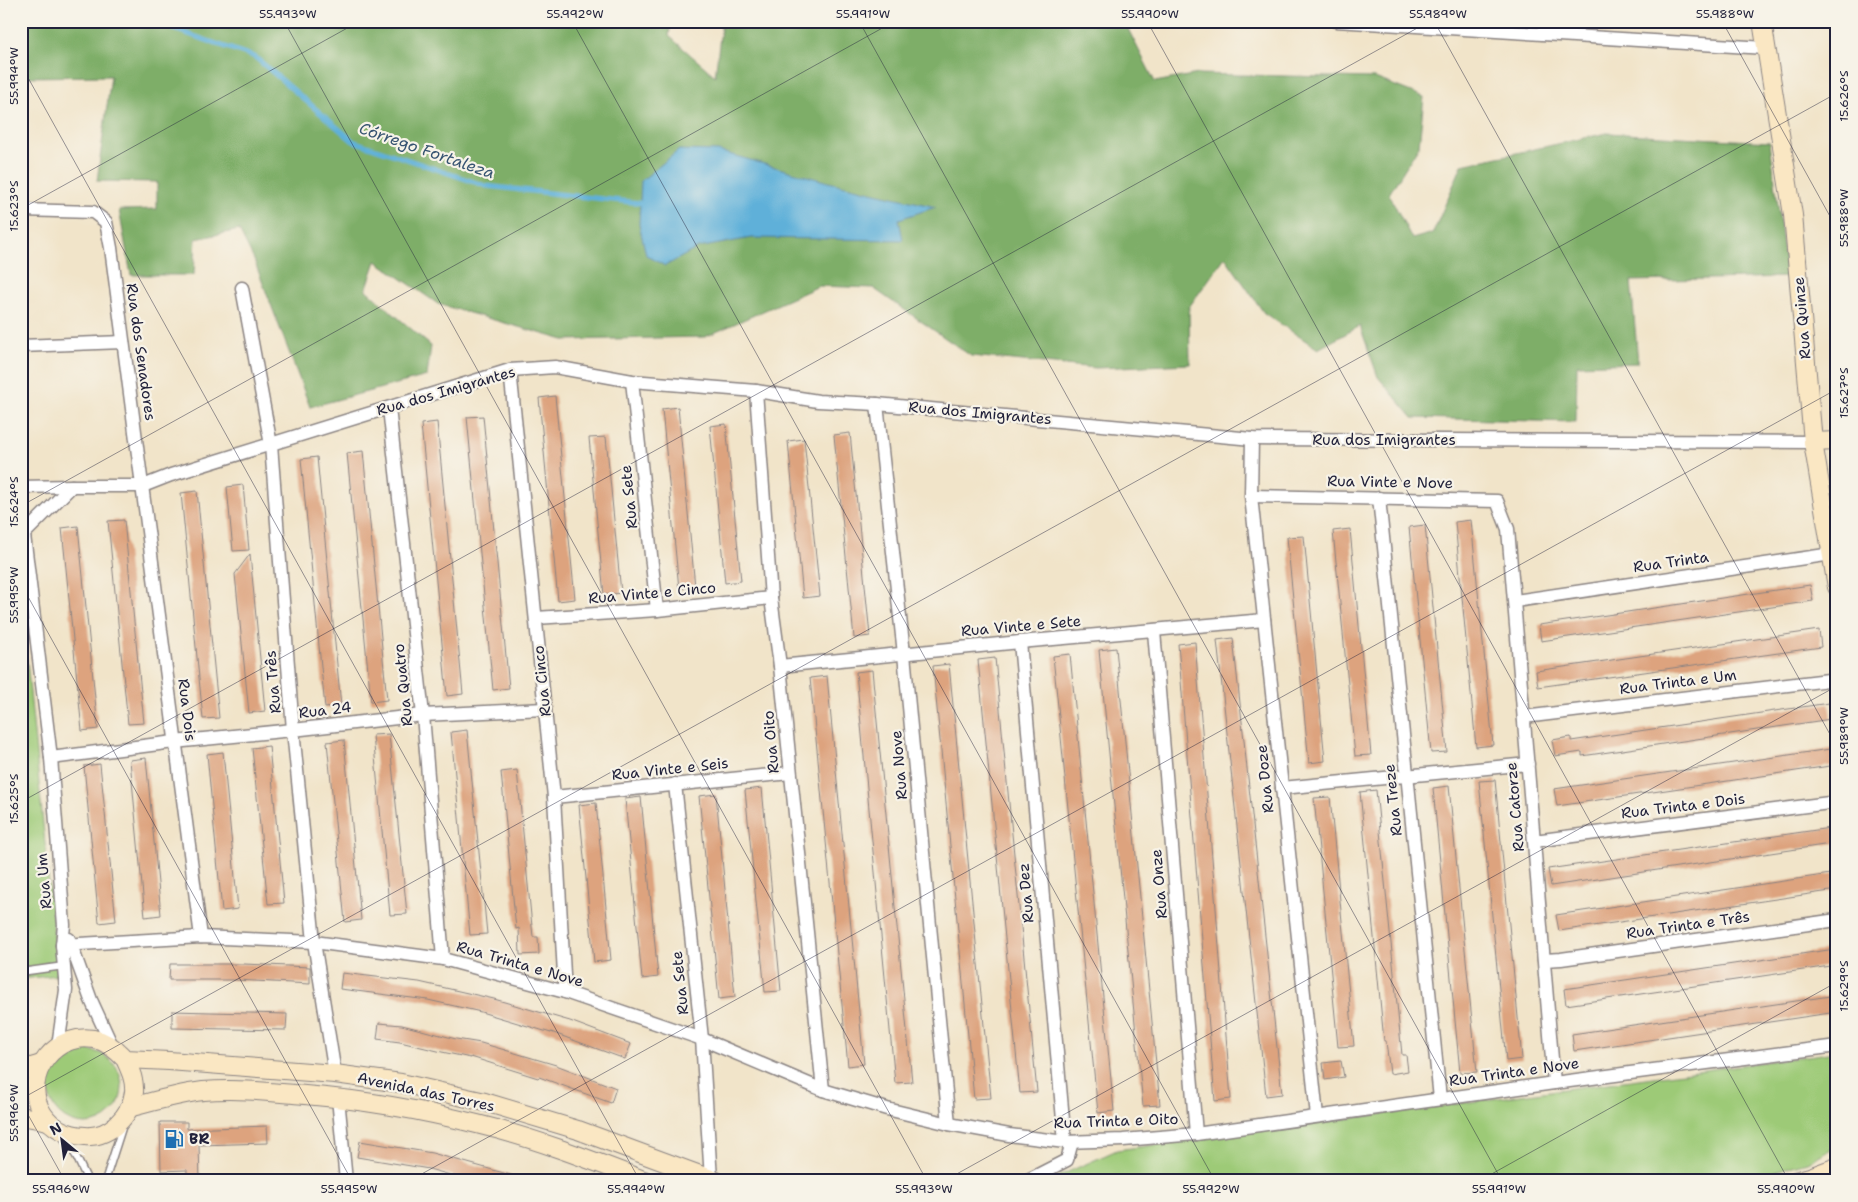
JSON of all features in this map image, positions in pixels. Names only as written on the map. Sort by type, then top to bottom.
[{"type":"main road","points":[[1762,21],[1765,48]]},
{"type":"main road","name":"Rua Quinze","points":[[1765,48],[1793,215],[1813,442],[1837,587]]},
{"type":"main road","name":"Rua dos Imigrantes","points":[[1813,442],[1837,441]]},
{"type":"main road","name":"Avenida das Torres","points":[[58,1046],[71,1040],[86,1039],[100,1041],[119,1053],[335,1074],[401,1083],[485,1102],[578,1130],[714,1180]]},
{"type":"main road","points":[[52,1125],[40,1109],[35,1094],[36,1079],[41,1064],[48,1054],[58,1046]]},
{"type":"main road","points":[[119,1053],[132,1075],[134,1092],[127,1112]]},
{"type":"main road","points":[[21,1070],[41,1064]]},
{"type":"main road","name":"Avenida das Torres","points":[[21,1116],[52,1125],[73,1136],[90,1137],[106,1132],[120,1122],[127,1112],[163,1098],[204,1091],[246,1089],[338,1098],[397,1106],[479,1124],[571,1152],[646,1181]]},
{"type":"main road","points":[[1795,1181],[1837,1167]]},
{"type":"street","points":[[1336,21],[1450,25],[1765,48]]},
{"type":"street","name":"Rua dos Senadores","points":[[21,210],[93,212],[106,222],[143,486]]},
{"type":"street","name":"Rua Três","points":[[242,288],[271,445],[293,730],[314,942],[335,1074]]},
{"type":"street","points":[[21,346],[123,342]]},
{"type":"street","name":"Rua dos Imigrantes","points":[[143,486],[171,475],[510,370],[555,367],[632,381],[756,391],[818,402],[877,404],[1252,439],[1813,442]]},
{"type":"street","name":"Rua Cinco","points":[[510,370],[554,797],[565,992]]},
{"type":"street","name":"Rua Sete","points":[[632,381],[657,610]]},
{"type":"street","name":"Rua Oito","points":[[756,391],[770,598],[780,666],[823,1090]]},
{"type":"street","name":"Rua Nove","points":[[877,404],[904,654],[950,1124]]},
{"type":"street","name":"Rua Quatro","points":[[389,408],[423,715],[443,958]]},
{"type":"street","name":"Rua Doze","points":[[1252,439],[1251,496],[1317,1116]]},
{"type":"street","points":[[22,536],[72,486]]},
{"type":"street","points":[[21,487],[143,486]]},
{"type":"street","name":"Rua Dois","points":[[143,486],[174,742],[201,937]]},
{"type":"street","name":"Rua Vinte e Nove","points":[[1251,496],[1497,501],[1508,529]]},
{"type":"street","name":"Rua Treze","points":[[1379,498],[1440,1099]]},
{"type":"street","name":"Rua Catorze","points":[[1508,529],[1554,1083]]},
{"type":"street","name":"Rua Um","points":[[22,536],[50,758],[67,945],[91,1000],[119,1053]]},
{"type":"street","name":"Rua Trinta","points":[[1514,601],[1832,554]]},
{"type":"street","name":"Rua Vinte e Cinco","points":[[536,618],[657,610],[770,598]]},
{"type":"street","name":"Rua Vinte e Sete","points":[[780,666],[1264,620]]},
{"type":"street","name":"Rua Onze","points":[[1154,631],[1196,1134]]},
{"type":"street","name":"Rua Dez","points":[[1020,642],[1068,1142]]},
{"type":"street","name":"Rua Trinta e Um","points":[[1524,717],[1837,679]]},
{"type":"street","name":"Rua 24","points":[[50,758],[174,742],[423,715],[545,709]]},
{"type":"street","points":[[1282,788],[1528,764]]},
{"type":"street","name":"Rua Vinte e Seis","points":[[554,797],[790,773]]},
{"type":"street","name":"Rua Sete","points":[[675,784],[702,1039],[714,1180]]},
{"type":"street","name":"Rua Trinta e Dois","points":[[1534,841],[1837,802]]},
{"type":"street","name":"Rua Trinta e Três","points":[[1544,960],[1837,920]]},
{"type":"street","name":"Rua Trinta e Nove","points":[[67,945],[201,937],[314,942],[443,958],[565,992],[702,1039],[823,1090],[887,1110],[950,1124]]},
{"type":"street","name":"Rua Um","points":[[58,1046],[66,990],[64,966],[67,945]]},
{"type":"street","name":"Rua Trinta e Nove","points":[[1196,1134],[1554,1083],[1837,1046]]},
{"type":"street","points":[[338,1098],[346,1181]]},
{"type":"street","name":"Rua Trinta e Oito","points":[[950,1124],[1068,1142],[1196,1134]]},
{"type":"street","points":[[1026,1181],[1067,1160],[1068,1142]]},
{"type":"lane","points":[[21,972],[64,966]]},
{"type":"lane","points":[[106,1181],[127,1112]]},
{"type":"lane","points":[[52,1125],[76,1156],[88,1181]]},
{"type":"green space","points":[[21,21],[671,21],[669,36],[715,76],[722,21],[1124,21],[1155,82],[1198,74],[1375,78],[1424,97],[1419,146],[1389,194],[1412,239],[1433,233],[1462,165],[1607,133],[1770,142],[1787,277],[1631,281],[1638,363],[1577,365],[1576,422],[1413,418],[1378,377],[1360,326],[1318,349],[1264,313],[1225,257],[1189,307],[1190,364],[1096,368],[971,356],[873,288],[819,286],[705,337],[564,340],[438,304],[376,261],[366,290],[431,346],[427,376],[310,407],[254,260],[239,230],[196,239],[194,275],[131,275],[119,210],[157,209],[157,182],[97,181],[111,76],[21,77]]},
{"type":"green space","points":[[21,601],[58,975],[21,979]]},
{"type":"green space","points":[[85,1050],[106,1056],[116,1066],[122,1087],[116,1108],[106,1118],[85,1124],[64,1118],[54,1108],[48,1087],[54,1066],[64,1056]]},
{"type":"green space","points":[[1837,1052],[1837,1146],[1807,1162],[1764,1174],[1716,1181],[1048,1181],[1117,1150]]},
{"type":"water","points":[[679,150],[718,151],[828,182],[936,207],[899,219],[903,240],[751,238],[698,248],[665,266],[646,255],[639,224],[641,181]]},
{"type":"building","points":[[555,396],[575,599],[558,601],[539,398]]},
{"type":"building","points":[[678,407],[695,587],[679,589],[662,409]]},
{"type":"building","points":[[483,416],[509,688],[493,690],[467,417]]},
{"type":"building","points":[[437,422],[463,694],[447,696],[421,424]]},
{"type":"building","points":[[726,424],[741,581],[725,583],[710,426]]},
{"type":"building","points":[[850,433],[870,636],[854,638],[834,435]]},
{"type":"building","points":[[606,437],[621,593],[604,595],[589,438]]},
{"type":"building","points":[[804,439],[820,596],[803,598],[788,441]]},
{"type":"building","points":[[363,451],[387,700],[371,702],[347,453]]},
{"type":"building","points":[[317,457],[341,706],[325,708],[301,459]]},
{"type":"building","points":[[243,485],[249,550],[233,551],[227,487]]},
{"type":"building","points":[[197,491],[219,718],[203,719],[181,493]]},
{"type":"building","points":[[124,520],[144,723],[128,724],[108,521]]},
{"type":"building","points":[[1471,520],[1493,745],[1476,747],[1455,522]]},
{"type":"building","points":[[1425,525],[1447,752],[1431,753],[1409,527]]},
{"type":"building","points":[[78,526],[98,729],[82,731],[62,528]]},
{"type":"building","points":[[1350,529],[1371,755],[1355,756],[1333,531]]},
{"type":"building","points":[[1304,536],[1325,761],[1309,763],[1287,537]]},
{"type":"building","points":[[250,554],[265,711],[249,713],[235,574]]},
{"type":"building","points":[[1810,585],[1813,601],[1541,641],[1539,625]]},
{"type":"building","points":[[1819,630],[1821,647],[1538,687],[1536,671]]},
{"type":"building","points":[[1233,638],[1282,1094],[1266,1096],[1217,640]]},
{"type":"building","points":[[1195,642],[1231,1099],[1215,1101],[1178,644]]},
{"type":"building","points":[[1116,648],[1160,1105],[1143,1106],[1099,650]]},
{"type":"building","points":[[1070,654],[1114,1111],[1098,1113],[1053,656]]},
{"type":"building","points":[[995,658],[1037,1092],[1020,1093],[978,660]]},
{"type":"building","points":[[949,664],[991,1098],[974,1099],[933,666]]},
{"type":"building","points":[[872,670],[912,1082],[895,1083],[856,672]]},
{"type":"building","points":[[827,676],[864,1064],[848,1066],[810,678]]},
{"type":"building","points":[[1829,703],[1831,719],[1582,756],[1582,752],[1555,756],[1552,740],[1571,737],[1571,741]]},
{"type":"building","points":[[467,730],[487,934],[470,935],[451,732]]},
{"type":"building","points":[[389,734],[407,914],[390,915],[373,735]]},
{"type":"building","points":[[344,740],[361,920],[345,922],[327,742]]},
{"type":"building","points":[[269,746],[284,903],[268,904],[252,748]]},
{"type":"building","points":[[1837,748],[1837,765],[1557,806],[1554,789]]},
{"type":"building","points":[[223,752],[238,909],[222,911],[207,754]]},
{"type":"building","points":[[146,758],[161,915],[145,917],[130,760]]},
{"type":"building","points":[[100,764],[116,921],[99,923],[84,766]]},
{"type":"building","points":[[517,770],[533,937],[538,937],[539,954],[520,955],[519,928],[516,929],[501,772]]},
{"type":"building","points":[[1495,780],[1522,1059],[1506,1061],[1479,781]]},
{"type":"building","points":[[1449,786],[1477,1072],[1460,1073],[1433,788]]},
{"type":"building","points":[[762,788],[781,991],[765,992],[745,790]]},
{"type":"building","points":[[1376,790],[1402,1055],[1406,1055],[1408,1071],[1390,1074],[1386,1041],[1384,1041],[1360,792]]},
{"type":"building","points":[[716,794],[735,997],[719,999],[699,796]]},
{"type":"building","points":[[641,797],[658,977],[642,979],[625,799]]},
{"type":"building","points":[[1330,797],[1354,1046],[1338,1047],[1314,798]]},
{"type":"building","points":[[596,803],[611,960],[594,962],[579,805]]},
{"type":"building","points":[[1837,827],[1837,843],[1551,886],[1548,869]]},
{"type":"building","points":[[1837,873],[1837,890],[1559,931],[1556,915]]},
{"type":"building","points":[[1835,949],[1837,965],[1566,1005],[1564,989]]},
{"type":"building","points":[[170,964],[244,964],[310,967],[310,984],[236,980],[169,980]]},
{"type":"building","points":[[342,973],[419,982],[494,999],[570,1021],[631,1044],[625,1059],[551,1032],[481,1012],[428,1000],[340,989]]},
{"type":"building","points":[[1837,995],[1837,1012],[1574,1051],[1572,1034]]},
{"type":"building","points":[[172,1011],[287,1014],[286,1030],[172,1028]]},
{"type":"building","points":[[379,1023],[402,1025],[456,1039],[481,1043],[556,1065],[616,1088],[611,1103],[539,1077],[471,1057],[377,1039]]},
{"type":"building","points":[[1341,1061],[1344,1077],[1325,1080],[1323,1063]]},
{"type":"building","points":[[160,1122],[187,1122],[187,1129],[267,1126],[268,1143],[199,1145],[200,1181],[187,1181],[187,1170],[161,1171]]},
{"type":"building","points":[[360,1141],[432,1153],[518,1177],[518,1181],[472,1181],[429,1169],[357,1157]]},
{"type":"waterway","name":"Córrego Fortaleza","points":[[150,21],[255,57],[353,141],[486,186],[640,203]]},
{"type":"place","name":"BR","points":[[174,1139]]}]
